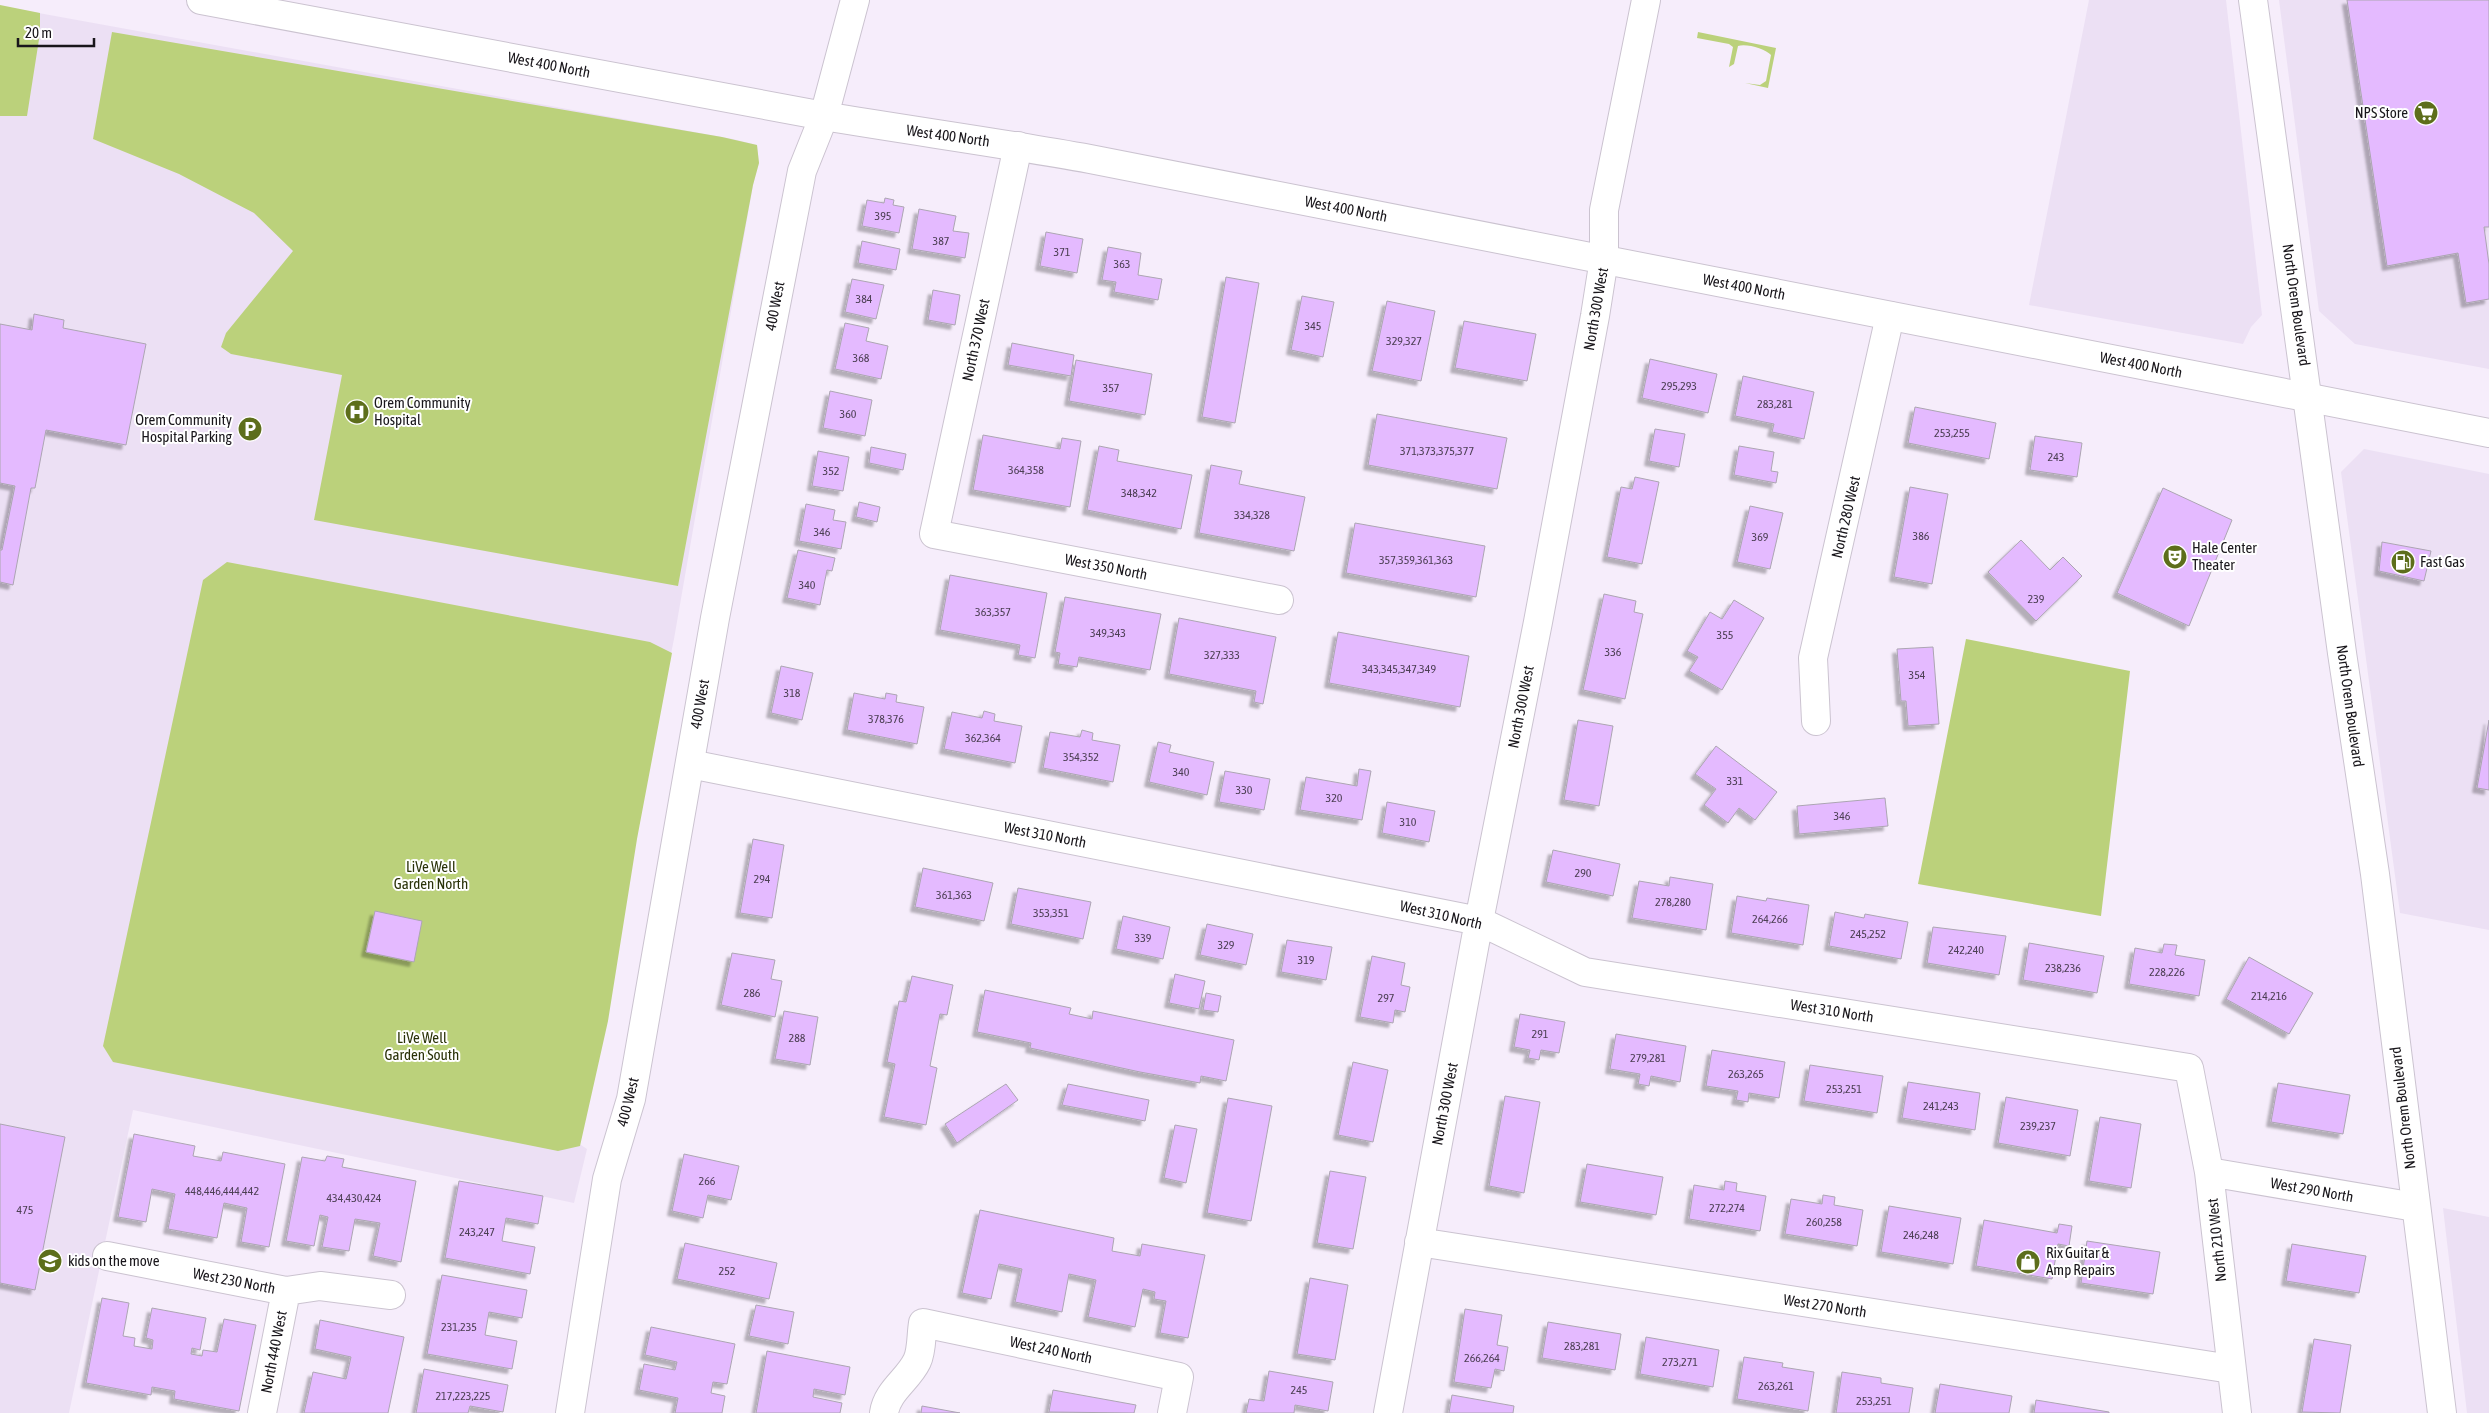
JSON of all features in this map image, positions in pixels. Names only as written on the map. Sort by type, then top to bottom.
[{"type":"street","name":"West 400 North","points":[[201,0],[824,116],[923,133],[1018,146],[2489,433]]},
{"type":"street","name":"400 West","points":[[570,1413],[607,1179],[631,1099],[717,608],[802,171],[824,116],[855,0]]},
{"type":"street","name":"North 300 West","points":[[1388,1413],[1479,921],[1538,622],[1604,259],[1604,210],[1646,0]]},
{"type":"street","name":"North Orem Boulevard","points":[[2253,0],[2309,398],[2342,653],[2375,874],[2442,1413]]},
{"type":"street","name":"North 370 West","points":[[934,534],[1018,146]]},
{"type":"street","name":"North 280 West","points":[[1816,720],[1813,658],[1890,316]]},
{"type":"street","name":"West 350 North","points":[[934,534],[1279,600]]},
{"type":"street","name":"West 310 North","points":[[690,764],[1479,921],[1585,972],[2189,1068]]},
{"type":"street","name":"North 210 West","points":[[2189,1068],[2209,1172],[2231,1369],[2238,1413]]},
{"type":"street","name":"West 290 North","points":[[2209,1172],[2415,1207]]},
{"type":"street","name":"West 270 North","points":[[1419,1242],[2231,1369]]},
{"type":"street","name":"West 230 North","points":[[107,1256],[286,1291],[320,1286],[391,1295]]},
{"type":"street","name":"North 440 West","points":[[262,1413],[286,1291]]},
{"type":"street","name":"West 240 North","points":[[884,1413],[893,1391],[908,1375],[918,1360],[923,1323],[1180,1377],[1172,1413]]},
{"type":"shaded area","points":[[2089,0],[2226,0],[2262,315],[2251,327],[2243,344],[2029,305]]},
{"type":"shaded area","points":[[2279,0],[2489,0],[2489,369],[2355,344],[2319,311]]},
{"type":"shaded area","name":"Orem Community Hospital","points":[[0,6],[733,139],[757,145],[759,163],[753,185],[674,639],[588,1062],[575,1141],[587,1149],[574,1203],[133,1110],[69,1413],[0,1413]]},
{"type":"shaded area","points":[[2364,449],[2489,474],[2489,930],[2400,913],[2341,472]]},
{"type":"shaded area","points":[[2443,1208],[2489,1217],[2489,1413],[2467,1413]]},
{"type":"green space","points":[[0,5],[40,13],[40,33],[27,116],[0,116]]},
{"type":"green space","points":[[112,32],[722,137],[757,145],[759,163],[753,185],[678,586],[314,520],[342,375],[231,354],[221,347],[226,333],[293,251],[254,213],[179,174],[93,139]]},
{"type":"green space","points":[[1698,32],[1776,48],[1768,88],[1745,83],[1760,85],[1766,81],[1771,55],[1751,46],[1738,46],[1734,64],[1729,67],[1733,47],[1729,44],[1697,38]]},
{"type":"green space","points":[[227,562],[650,642],[672,653],[637,839],[608,1021],[580,1146],[558,1151],[113,1062],[103,1046],[203,580]]},
{"type":"green space","points":[[1966,639],[2130,671],[2101,916],[1918,884]]},
{"type":"building","name":"NPS Store","points":[[2347,0],[2489,0],[2489,227],[2484,227],[2489,264],[2489,299],[2466,303],[2458,253],[2387,266]]},
{"type":"building","points":[[885,198],[894,200],[893,205],[904,207],[899,233],[862,226],[867,200],[884,203]]},
{"type":"building","points":[[919,209],[956,216],[953,231],[969,233],[965,258],[912,249]]},
{"type":"building","points":[[1046,232],[1083,239],[1077,273],[1040,266]]},
{"type":"building","points":[[862,241],[900,249],[896,270],[858,263]]},
{"type":"building","points":[[1108,247],[1141,253],[1138,275],[1162,279],[1158,300],[1114,292],[1116,282],[1102,280]]},
{"type":"building","points":[[1226,277],[1259,283],[1235,423],[1202,417]]},
{"type":"building","points":[[852,279],[884,285],[876,319],[845,312]]},
{"type":"building","points":[[933,290],[960,295],[955,325],[928,320]]},
{"type":"building","points":[[1302,296],[1334,302],[1323,357],[1291,350]]},
{"type":"building","points":[[1387,301],[1435,311],[1421,381],[1372,371]]},
{"type":"building","points":[[34,314],[64,320],[63,328],[146,344],[126,445],[46,430],[35,488],[31,488],[13,585],[0,582],[0,550],[2,550],[15,486],[0,483],[0,324],[32,330]]},
{"type":"building","points":[[1464,321],[1536,334],[1527,381],[1455,368]]},
{"type":"building","points":[[845,323],[869,328],[866,341],[888,346],[881,379],[835,369]]},
{"type":"building","points":[[1012,343],[1074,355],[1071,376],[1008,365]]},
{"type":"building","points":[[1650,359],[1717,374],[1708,413],[1642,398]]},
{"type":"building","points":[[1076,360],[1152,374],[1145,415],[1069,401]]},
{"type":"building","points":[[1743,376],[1814,392],[1804,439],[1772,432],[1774,424],[1735,416]]},
{"type":"building","points":[[830,391],[872,400],[865,436],[823,428]]},
{"type":"building","points":[[1915,407],[1996,423],[1989,459],[1908,443]]},
{"type":"building","points":[[1377,414],[1507,438],[1497,489],[1368,465]]},
{"type":"building","points":[[1655,429],[1685,434],[1679,467],[1649,461]]},
{"type":"building","points":[[983,435],[1060,449],[1062,438],[1081,441],[1070,507],[973,490]]},
{"type":"building","points":[[2035,436],[2082,443],[2077,477],[2030,470]]},
{"type":"building","points":[[1099,446],[1119,450],[1117,461],[1192,475],[1181,529],[1087,510]]},
{"type":"building","points":[[1739,446],[1774,452],[1771,471],[1778,472],[1776,483],[1734,475]]},
{"type":"building","points":[[871,447],[906,454],[903,470],[869,463]]},
{"type":"building","points":[[818,451],[849,457],[843,491],[812,486]]},
{"type":"building","points":[[1211,465],[1242,471],[1239,484],[1305,497],[1294,551],[1199,533]]},
{"type":"building","points":[[1635,477],[1659,482],[1642,564],[1607,557],[1621,487],[1632,489]]},
{"type":"building","points":[[1910,487],[1948,494],[1932,584],[1894,577]]},
{"type":"building","name":"Hale Center Theater","points":[[2163,488],[2232,520],[2189,626],[2117,593]]},
{"type":"building","points":[[859,502],[880,507],[877,522],[856,517]]},
{"type":"building","points":[[806,504],[835,510],[833,520],[846,522],[841,549],[799,541]]},
{"type":"building","points":[[1750,506],[1783,513],[1770,569],[1737,562]]},
{"type":"building","points":[[1355,523],[1485,546],[1476,597],[1346,573]]},
{"type":"building","points":[[2021,540],[2050,570],[2063,557],[2082,576],[2036,621],[1988,572]]},
{"type":"building","points":[[2382,542],[2431,551],[2424,581],[2379,571]]},
{"type":"building","points":[[798,550],[835,558],[832,571],[827,570],[820,605],[787,598]]},
{"type":"building","points":[[950,575],[1047,593],[1035,658],[1018,655],[1020,645],[940,630]]},
{"type":"building","points":[[1604,594],[1636,601],[1634,612],[1643,614],[1625,699],[1583,690]]},
{"type":"building","points":[[1065,597],[1161,614],[1150,670],[1079,657],[1077,667],[1058,664],[1060,653],[1055,652]]},
{"type":"building","points":[[1734,600],[1764,618],[1722,690],[1689,671],[1698,657],[1687,651],[1710,612],[1722,619]]},
{"type":"building","points":[[1179,618],[1276,637],[1263,704],[1254,702],[1256,691],[1169,674]]},
{"type":"building","points":[[1338,632],[1469,656],[1460,707],[1329,683]]},
{"type":"building","points":[[1933,647],[1939,724],[1908,726],[1906,701],[1901,701],[1897,649]]},
{"type":"building","points":[[781,666],[813,673],[802,720],[771,713]]},
{"type":"building","points":[[854,693],[885,699],[886,693],[897,695],[896,702],[924,707],[917,744],[847,730]]},
{"type":"building","points":[[984,711],[995,714],[994,721],[1022,726],[1015,763],[944,749],[952,712],[982,718]]},
{"type":"building","points":[[1578,720],[1613,726],[1599,806],[1564,800]]},
{"type":"building","points":[[2489,720],[2489,790],[2477,788]]},
{"type":"building","points":[[1082,730],[1093,733],[1092,740],[1120,745],[1113,782],[1043,768],[1050,732],[1080,737]]},
{"type":"building","points":[[1158,742],[1171,745],[1169,752],[1214,762],[1207,795],[1149,782]]},
{"type":"building","points":[[1716,746],[1777,792],[1755,820],[1739,808],[1728,823],[1704,805],[1716,789],[1695,774]]},
{"type":"building","points":[[1359,769],[1371,771],[1362,820],[1300,810],[1306,777],[1357,786]]},
{"type":"building","points":[[1225,771],[1270,779],[1264,810],[1219,802]]},
{"type":"building","points":[[1885,798],[1888,826],[1799,834],[1797,806]]},
{"type":"building","points":[[1387,802],[1435,811],[1429,842],[1382,833]]},
{"type":"building","points":[[753,839],[784,845],[772,918],[740,913]]},
{"type":"building","points":[[1553,850],[1620,864],[1613,896],[1546,882]]},
{"type":"building","points":[[923,868],[993,883],[984,921],[915,907]]},
{"type":"building","points":[[1670,877],[1713,884],[1706,930],[1632,918],[1639,881],[1669,886]]},
{"type":"building","points":[[1018,888],[1091,902],[1083,939],[1011,924]]},
{"type":"building","points":[[1737,896],[1766,901],[1767,898],[1809,905],[1803,945],[1731,933]]},
{"type":"building","points":[[375,911],[422,921],[414,962],[366,952]]},
{"type":"building","points":[[1835,912],[1864,918],[1865,914],[1908,922],[1901,959],[1829,946]]},
{"type":"building","points":[[1123,916],[1170,927],[1163,959],[1116,949]]},
{"type":"building","points":[[1207,924],[1253,934],[1246,965],[1200,955]]},
{"type":"building","points":[[1933,927],[2006,936],[1999,975],[1927,963]]},
{"type":"building","points":[[1287,940],[1332,947],[1326,980],[1281,972]]},
{"type":"building","points":[[2029,943],[2104,956],[2097,993],[2023,980]]},
{"type":"building","points":[[2164,944],[2177,945],[2175,955],[2205,960],[2199,996],[2129,984],[2135,948],[2162,953]]},
{"type":"building","points":[[732,953],[775,960],[771,979],[782,981],[775,1017],[721,1005]]},
{"type":"building","points":[[1372,956],[1405,963],[1401,985],[1410,987],[1405,1012],[1395,1010],[1393,1023],[1360,1017]]},
{"type":"building","points":[[2249,957],[2313,993],[2289,1034],[2226,999]]},
{"type":"building","points":[[1175,974],[1205,981],[1199,1009],[1169,1003]]},
{"type":"building","points":[[912,976],[953,985],[947,1015],[940,1014],[930,1066],[937,1068],[926,1125],[884,1117],[895,1064],[887,1062],[899,1001],[906,1002]]},
{"type":"building","points":[[985,990],[1071,1008],[1069,1014],[1092,1019],[1093,1011],[1234,1040],[1226,1081],[1201,1076],[1200,1083],[1140,1072],[1030,1048],[1031,1043],[977,1032]]},
{"type":"building","points":[[1206,993],[1221,996],[1218,1012],[1203,1010]]},
{"type":"building","points":[[784,1011],[818,1017],[810,1065],[775,1059]]},
{"type":"building","points":[[1520,1014],[1565,1022],[1559,1053],[1541,1050],[1539,1060],[1528,1058],[1530,1050],[1514,1047]]},
{"type":"building","points":[[1616,1034],[1686,1046],[1680,1082],[1651,1076],[1649,1086],[1638,1084],[1640,1074],[1610,1069]]},
{"type":"building","points":[[1712,1050],[1785,1062],[1779,1098],[1749,1093],[1748,1102],[1736,1100],[1738,1091],[1706,1086]]},
{"type":"building","points":[[1353,1062],[1388,1070],[1373,1142],[1338,1135]]},
{"type":"building","points":[[1810,1065],[1883,1076],[1877,1113],[1804,1101]]},
{"type":"building","points":[[1908,1082],[1980,1093],[1975,1130],[1902,1118]]},
{"type":"building","points":[[2278,1083],[2350,1095],[2343,1134],[2271,1122]]},
{"type":"building","points":[[1006,1084],[1018,1100],[957,1143],[945,1124]]},
{"type":"building","points":[[1068,1084],[1149,1100],[1145,1121],[1062,1105]]},
{"type":"building","points":[[1505,1096],[1540,1102],[1524,1193],[1489,1186]]},
{"type":"building","points":[[2006,1097],[2078,1110],[2070,1156],[1998,1143]]},
{"type":"building","points":[[1228,1098],[1272,1106],[1251,1221],[1207,1213]]},
{"type":"building","points":[[2100,1117],[2141,1124],[2131,1188],[2089,1181]]},
{"type":"building","points":[[0,1124],[65,1137],[35,1290],[0,1283]]},
{"type":"building","points":[[1175,1125],[1197,1129],[1186,1183],[1164,1178]]},
{"type":"building","points":[[134,1134],[195,1146],[193,1156],[221,1161],[223,1152],[285,1164],[269,1247],[241,1242],[247,1208],[224,1203],[217,1238],[168,1229],[175,1194],[152,1189],[146,1222],[118,1217]]},
{"type":"building","points":[[684,1154],[739,1166],[731,1200],[708,1195],[703,1218],[672,1211]]},
{"type":"building","points":[[327,1156],[344,1159],[342,1167],[416,1181],[401,1262],[373,1256],[380,1223],[355,1219],[349,1251],[322,1247],[328,1217],[320,1215],[314,1246],[286,1241],[302,1157],[325,1161]]},
{"type":"building","points":[[1587,1164],[1663,1177],[1656,1215],[1580,1202]]},
{"type":"building","points":[[1330,1171],[1366,1177],[1353,1249],[1317,1243]]},
{"type":"building","points":[[459,1181],[543,1196],[538,1224],[506,1218],[502,1241],[535,1247],[530,1274],[445,1258]]},
{"type":"building","points":[[1725,1181],[1737,1183],[1736,1191],[1766,1196],[1760,1231],[1689,1219],[1694,1185],[1724,1190]]},
{"type":"building","points":[[1823,1195],[1835,1197],[1834,1205],[1863,1210],[1857,1246],[1785,1234],[1791,1199],[1822,1204]]},
{"type":"building","points":[[1889,1206],[1961,1218],[1953,1264],[1881,1252]]},
{"type":"building","points":[[980,1210],[1114,1238],[1112,1251],[1140,1256],[1142,1244],[1205,1255],[1188,1338],[1160,1333],[1166,1301],[1154,1299],[1155,1292],[1143,1289],[1135,1327],[1088,1317],[1096,1280],[1069,1274],[1062,1312],[1015,1302],[1022,1269],[999,1264],[991,1299],[962,1293]]},
{"type":"building","points":[[1984,1220],[2057,1233],[2059,1224],[2072,1226],[2069,1246],[2058,1244],[2052,1279],[1976,1266]]},
{"type":"building","points":[[2087,1241],[2160,1252],[2153,1294],[2081,1283]]},
{"type":"building","points":[[685,1243],[777,1263],[769,1299],[677,1279]]},
{"type":"building","points":[[2292,1244],[2366,1256],[2359,1293],[2286,1281]]},
{"type":"building","points":[[442,1275],[527,1290],[522,1318],[489,1312],[485,1335],[517,1341],[512,1369],[427,1354]]},
{"type":"building","points":[[1310,1278],[1348,1285],[1335,1360],[1297,1354]]},
{"type":"building","points":[[102,1298],[129,1303],[123,1336],[135,1338],[134,1346],[152,1349],[153,1340],[146,1338],[152,1308],[206,1318],[200,1350],[192,1348],[191,1354],[202,1356],[203,1350],[217,1352],[224,1319],[256,1325],[239,1411],[174,1399],[175,1391],[152,1387],[151,1395],[86,1383]]},
{"type":"building","points":[[756,1305],[794,1312],[788,1344],[749,1336]]},
{"type":"building","points":[[1465,1309],[1502,1315],[1497,1345],[1508,1347],[1504,1371],[1495,1369],[1491,1388],[1454,1382]]},
{"type":"building","points":[[320,1320],[404,1337],[388,1413],[304,1413],[313,1372],[346,1379],[351,1357],[315,1349]]},
{"type":"building","points":[[1548,1322],[1621,1334],[1615,1370],[1542,1358]]},
{"type":"building","points":[[651,1327],[735,1344],[727,1384],[713,1382],[711,1393],[725,1396],[722,1413],[675,1413],[678,1398],[639,1390],[644,1364],[675,1370],[677,1362],[645,1355]]},
{"type":"building","points":[[1646,1337],[1719,1350],[1713,1387],[1640,1374]]},
{"type":"building","points":[[2314,1339],[2351,1345],[2340,1413],[2302,1412]]},
{"type":"building","points":[[767,1351],[850,1367],[845,1395],[814,1389],[813,1397],[842,1403],[840,1413],[756,1413]]},
{"type":"building","points":[[1744,1357],[1783,1363],[1782,1367],[1814,1372],[1808,1411],[1737,1399]]},
{"type":"building","points":[[424,1369],[508,1385],[503,1412],[470,1406],[468,1413],[416,1413]]},
{"type":"building","points":[[1269,1371],[1333,1382],[1328,1411],[1295,1405],[1294,1413],[1246,1413],[1249,1399],[1264,1401]]},
{"type":"building","points":[[1842,1372],[1881,1378],[1881,1383],[1913,1388],[1909,1413],[1836,1413]]},
{"type":"building","points":[[1940,1384],[2012,1396],[2009,1413],[1935,1413]]},
{"type":"building","points":[[1053,1390],[1136,1405],[1134,1413],[1049,1412]]},
{"type":"building","points":[[1452,1395],[1514,1406],[1513,1413],[1449,1413]]},
{"type":"building","points":[[2036,1400],[2109,1412],[2109,1413],[2034,1413]]},
{"type":"building","points":[[922,1406],[960,1413],[921,1413]]},
{"type":"place","name":"NPS Store","points":[[2426,113]]},
{"type":"place","name":"Orem Community Hospital","points":[[357,412]]},
{"type":"place","name":"Orem Community Hospital Parking","points":[[250,429]]},
{"type":"place","name":"Hale Center Theater","points":[[2175,557]]},
{"type":"place","name":"Fast Gas","points":[[2403,562]]},
{"type":"place","name":"kids on the move","points":[[50,1261]]},
{"type":"place","name":"Rix Guitar & Amp Repairs","points":[[2028,1262]]},
{"type":"park label","name":"LiVe Well Garden North","points":[[431,876]]},
{"type":"park label","name":"LiVe Well Garden South","points":[[422,1046]]}]
